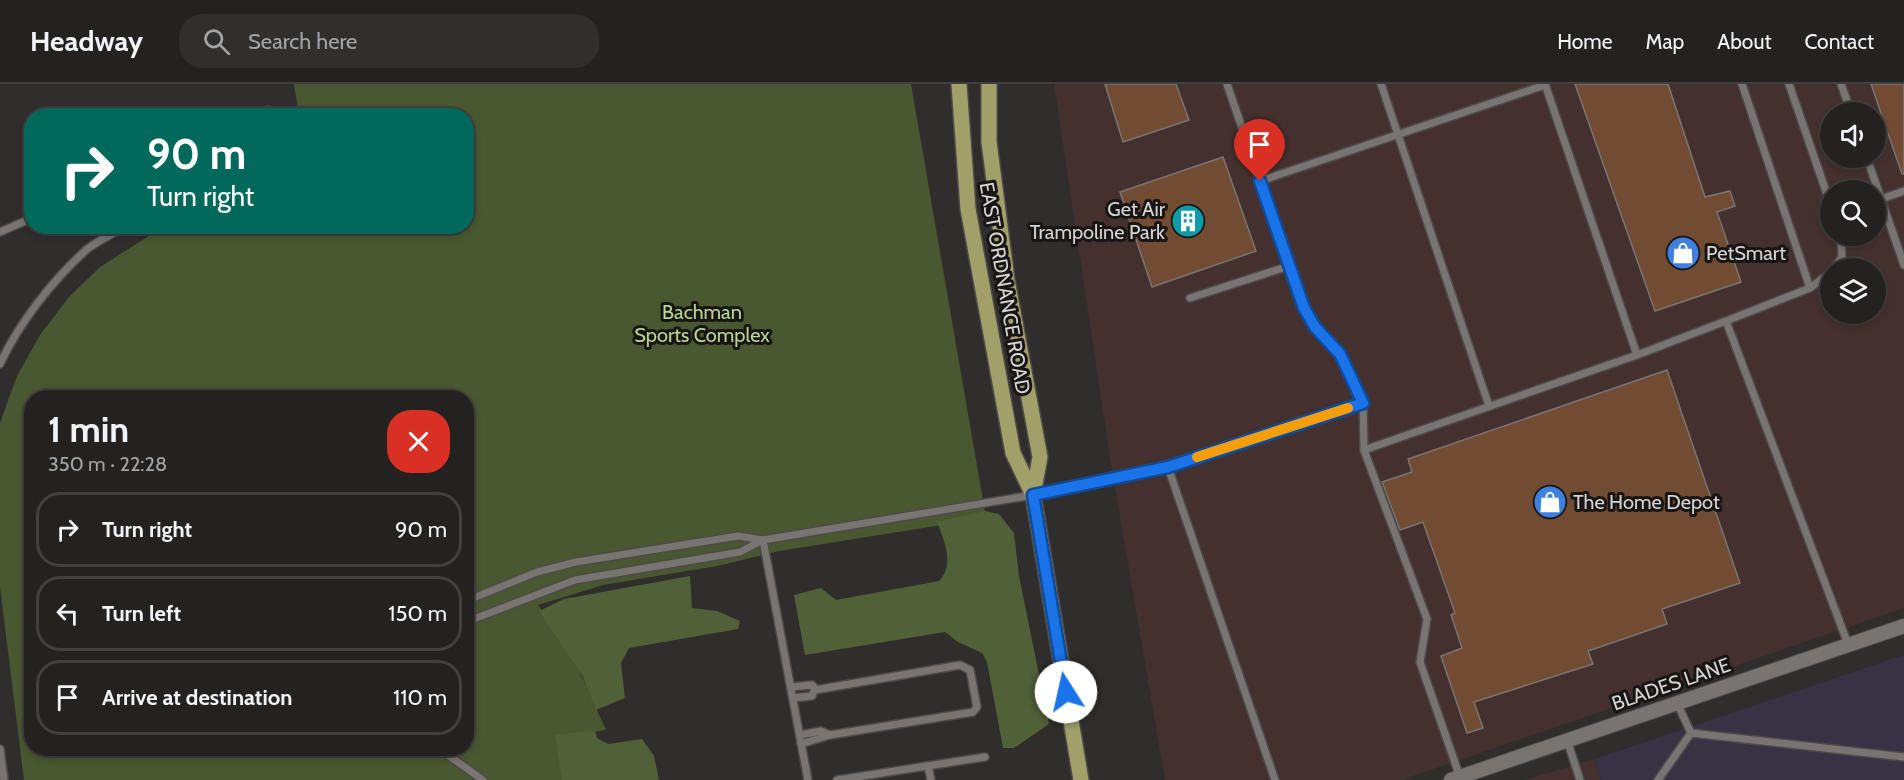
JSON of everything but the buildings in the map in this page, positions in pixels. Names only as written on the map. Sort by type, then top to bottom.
[{"type":"main road","name":"EAST ORDNANCE ROAD","points":[[959,84],[968,208],[1013,453],[1033,495],[1082,780]]},
{"type":"main road","name":"EAST ORDNANCE ROAD","points":[[989,84],[989,142],[1007,280],[1040,456],[1033,495]]},
{"type":"street","name":"BLADES LANE","points":[[1456,778],[1904,626]]},
{"type":"lane","points":[[1227,84],[1304,308],[1315,327],[1340,354],[1363,403],[1364,450],[1427,619],[1420,662],[1456,778]]},
{"type":"lane","points":[[1381,84],[1490,406]]},
{"type":"lane","points":[[1742,84],[1810,288]]},
{"type":"lane","points":[[1789,84],[1822,180]]},
{"type":"lane","points":[[1841,84],[1847,102]]},
{"type":"lane","points":[[1260,181],[1545,85],[1637,355]]},
{"type":"lane","points":[[1886,197],[1904,191]]},
{"type":"lane","points":[[1886,213],[1904,265]]},
{"type":"lane","points":[[0,232],[24,222]]},
{"type":"lane","points":[[0,364],[24,323],[54,285],[87,249],[112,234]]},
{"type":"lane","points":[[1190,298],[1289,266]]},
{"type":"lane","points":[[1364,450],[1637,355],[1810,288],[1820,280]]},
{"type":"lane","points":[[1726,321],[1848,644]]},
{"type":"lane","points":[[474,619],[575,580],[740,552],[763,540],[1033,495],[1168,467],[1363,403]]},
{"type":"lane","points":[[1168,467],[1275,780]]},
{"type":"lane","points":[[474,598],[537,572],[576,562],[738,536],[763,540]]},
{"type":"lane","points":[[763,540],[808,780]]},
{"type":"lane","points":[[801,744],[830,735],[973,712],[977,707],[970,670],[960,665],[815,690]]},
{"type":"lane","points":[[791,687],[812,685],[815,690]]},
{"type":"lane","points":[[793,698],[812,696],[815,690]]},
{"type":"lane","points":[[1677,703],[1691,733]]},
{"type":"lane","points":[[800,735],[821,732],[830,735]]},
{"type":"lane","points":[[1691,733],[1904,757]]},
{"type":"lane","points":[[1658,780],[1691,733]]},
{"type":"lane","points":[[1567,740],[1580,780]]},
{"type":"lane","points":[[0,749],[4,780]]},
{"type":"lane","points":[[449,756],[483,780]]},
{"type":"lane","points":[[837,780],[985,756]]},
{"type":"lane","points":[[928,765],[931,780]]},
{"type":"shaded area","points":[[1054,84],[1904,84],[1904,608],[1401,780],[1165,780],[1111,464]]},
{"type":"shaded area","points":[[1904,655],[1904,780],[1601,780],[1595,759]]},
{"type":"shaded area","points":[[1595,759],[1601,780],[1526,780],[1541,775]]},
{"type":"green space","name":"Bachman Sports Complex","points":[[294,84],[911,84],[986,518],[779,551],[717,566],[603,585],[538,605],[570,650],[606,730],[558,737],[564,780],[24,780],[0,587],[0,423],[17,376],[40,335],[69,297],[100,267],[152,234],[474,234],[474,108],[298,108]]},
{"type":"green space","points":[[985,511],[999,514],[1014,533],[1019,576],[1049,724],[1014,748],[1003,748],[987,662],[982,653],[958,642],[945,632],[805,655],[794,595],[821,588],[836,600],[939,581],[946,568],[947,552],[937,522]]},
{"type":"green space","points":[[690,576],[692,608],[717,611],[740,621],[738,629],[629,648],[621,663],[625,698],[596,710],[582,675],[539,611],[564,599]]},
{"type":"green space","points":[[595,730],[597,738],[608,744],[642,739],[654,756],[659,780],[562,780],[555,735]]},
{"type":"slow traffic","points":[[1197,457],[1348,408]]},
{"type":"place","name":"Get Air Trampoline Park","points":[[1188,221]]},
{"type":"place","name":"PetSmart","points":[[1683,253]]},
{"type":"place","name":"The Home Depot","points":[[1550,502]]},
{"type":"route","points":[[1066,692],[1033,495],[1168,467],[1363,403],[1340,354],[1315,327],[1304,308],[1260,181]]}]
